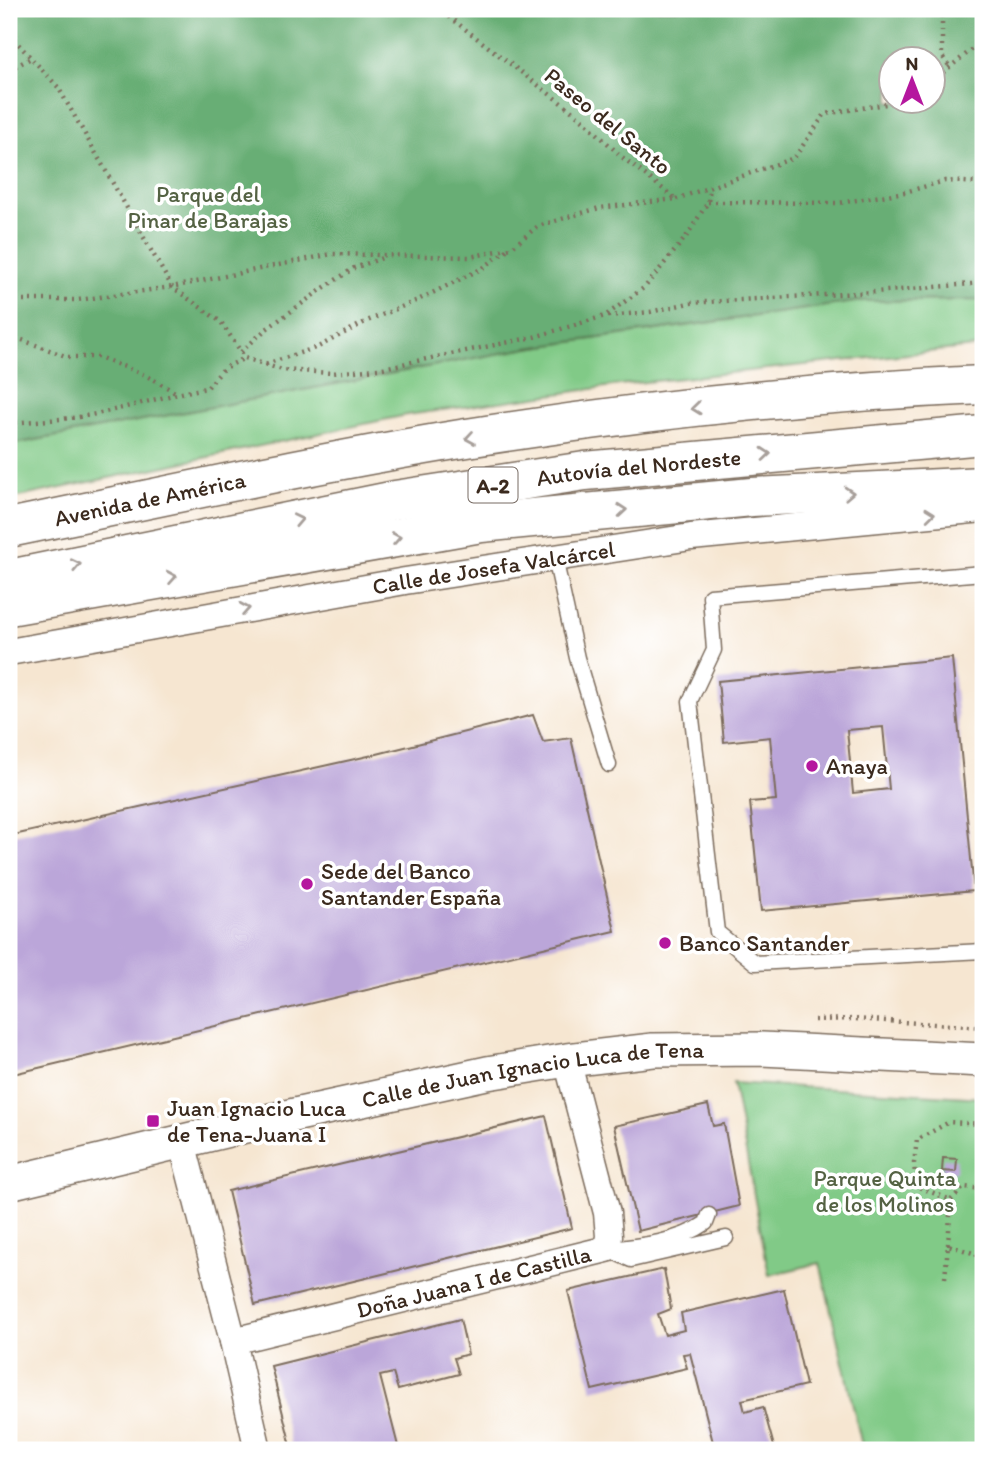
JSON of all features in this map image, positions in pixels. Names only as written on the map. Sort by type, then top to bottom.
[{"type":"highway","points":[[877,389],[965,363],[983,362]]},
{"type":"highway","name":"A-2","points":[[877,389],[983,385]]},
{"type":"highway","name":"Avenida de América","points":[[9,528],[290,470],[467,438],[679,410],[877,389]]},
{"type":"highway","name":"Autovía del Nordeste","points":[[9,579],[395,500],[584,471],[983,435]]},
{"type":"highway","points":[[9,606],[481,523],[752,497],[983,486]]},
{"type":"street","name":"Calle de Josefa Valcárcel","points":[[9,652],[200,616],[691,537],[983,509]]},
{"type":"street","name":"Calle de Juan Ignacio Luca de Tena","points":[[9,1183],[488,1073],[653,1049],[762,1049],[983,1060]]},
{"type":"street","name":"Doña Juana I de Castilla","points":[[233,1341],[607,1249],[607,1213],[567,1060]]},
{"type":"street","points":[[182,1142],[258,1450]]},
{"type":"lane","points":[[555,558],[577,658],[609,765]]},
{"type":"lane","points":[[983,573],[710,596],[714,650],[690,701],[717,932],[755,963],[983,951]]},
{"type":"lane","points":[[607,1249],[634,1246],[684,1234],[706,1223],[709,1215]]},
{"type":"lane","points":[[607,1249],[631,1261],[726,1238]]},
{"type":"path","name":"Paseo del Santo","points":[[439,9],[582,119],[622,157],[676,199]]},
{"type":"path","points":[[942,9],[942,56],[950,67]]},
{"type":"path","points":[[9,34],[58,87],[172,287],[220,322],[245,358],[282,370],[332,373],[378,369],[534,337],[605,316],[650,312],[689,303],[983,283]]},
{"type":"path","points":[[946,70],[983,41]]},
{"type":"path","points":[[9,70],[31,58]]},
{"type":"path","points":[[676,199],[794,158],[825,114],[876,106]]},
{"type":"path","points":[[708,202],[839,203],[905,192],[946,181],[983,183]]},
{"type":"path","points":[[605,316],[645,287],[686,237],[708,202],[710,188]]},
{"type":"path","name":"Paseo del Santo","points":[[9,300],[78,300],[172,287],[332,254],[470,257],[511,248],[538,226],[599,208],[676,199]]},
{"type":"path","points":[[265,364],[318,347],[367,321],[418,300],[483,268],[511,248]]},
{"type":"path","points":[[241,352],[265,330],[325,287],[354,268],[387,256]]},
{"type":"path","points":[[9,335],[68,357],[99,357],[147,376],[175,393]]},
{"type":"path","points":[[9,423],[78,417],[175,393],[207,388],[223,368],[245,358]]},
{"type":"path","points":[[951,1200],[916,1186],[914,1163],[917,1140],[949,1122],[983,1124]]},
{"type":"path","points":[[945,1278],[951,1200],[964,1187],[983,1189]]},
{"type":"path","points":[[948,1245],[976,1254],[983,1266]]},
{"type":"green space","name":"Parque del Pinar de Barajas","points":[[9,9],[983,9],[983,300],[862,301],[528,348],[9,445]]},
{"type":"green space","points":[[983,300],[983,346],[627,384],[407,415],[9,499],[9,445],[528,348],[862,301]]},
{"type":"green space","name":"Parque Quinta de los Molinos","points":[[733,1083],[983,1098],[983,1450],[863,1450],[820,1263],[769,1275]]},
{"type":"building","name":"Anaya","points":[[952,658],[974,891],[761,911],[750,802],[776,800],[770,737],[724,742],[718,681]],"holes":[[[883,727],[889,789],[853,793],[847,730]]]},
{"type":"building","name":"Sede del Banco Santander España","points":[[533,715],[543,742],[571,738],[615,931],[9,1075],[9,836],[373,755]]},
{"type":"building","points":[[708,1105],[713,1126],[724,1124],[739,1206],[638,1231],[614,1126]]},
{"type":"building","points":[[546,1116],[572,1228],[255,1305],[228,1191]]},
{"type":"building","points":[[943,1158],[957,1159],[956,1172],[942,1171]]},
{"type":"building","points":[[664,1269],[671,1309],[658,1314],[665,1335],[684,1330],[681,1313],[784,1289],[806,1385],[742,1400],[745,1412],[763,1407],[775,1450],[715,1450],[690,1353],[683,1354],[687,1368],[592,1390],[568,1291]]},
{"type":"building","points":[[460,1319],[468,1354],[454,1358],[459,1374],[398,1390],[393,1373],[380,1376],[399,1450],[361,1450],[360,1445],[340,1450],[292,1450],[271,1366]]},
{"type":"place","name":"Anaya","points":[[812,766]]},
{"type":"place","name":"Sede del Banco Santander España","points":[[307,884]]},
{"type":"place","name":"Banco Santander","points":[[665,943]]},
{"type":"place","name":"Juan Ignacio Luca de Tena-Juana I","points":[[153,1121]]}]
